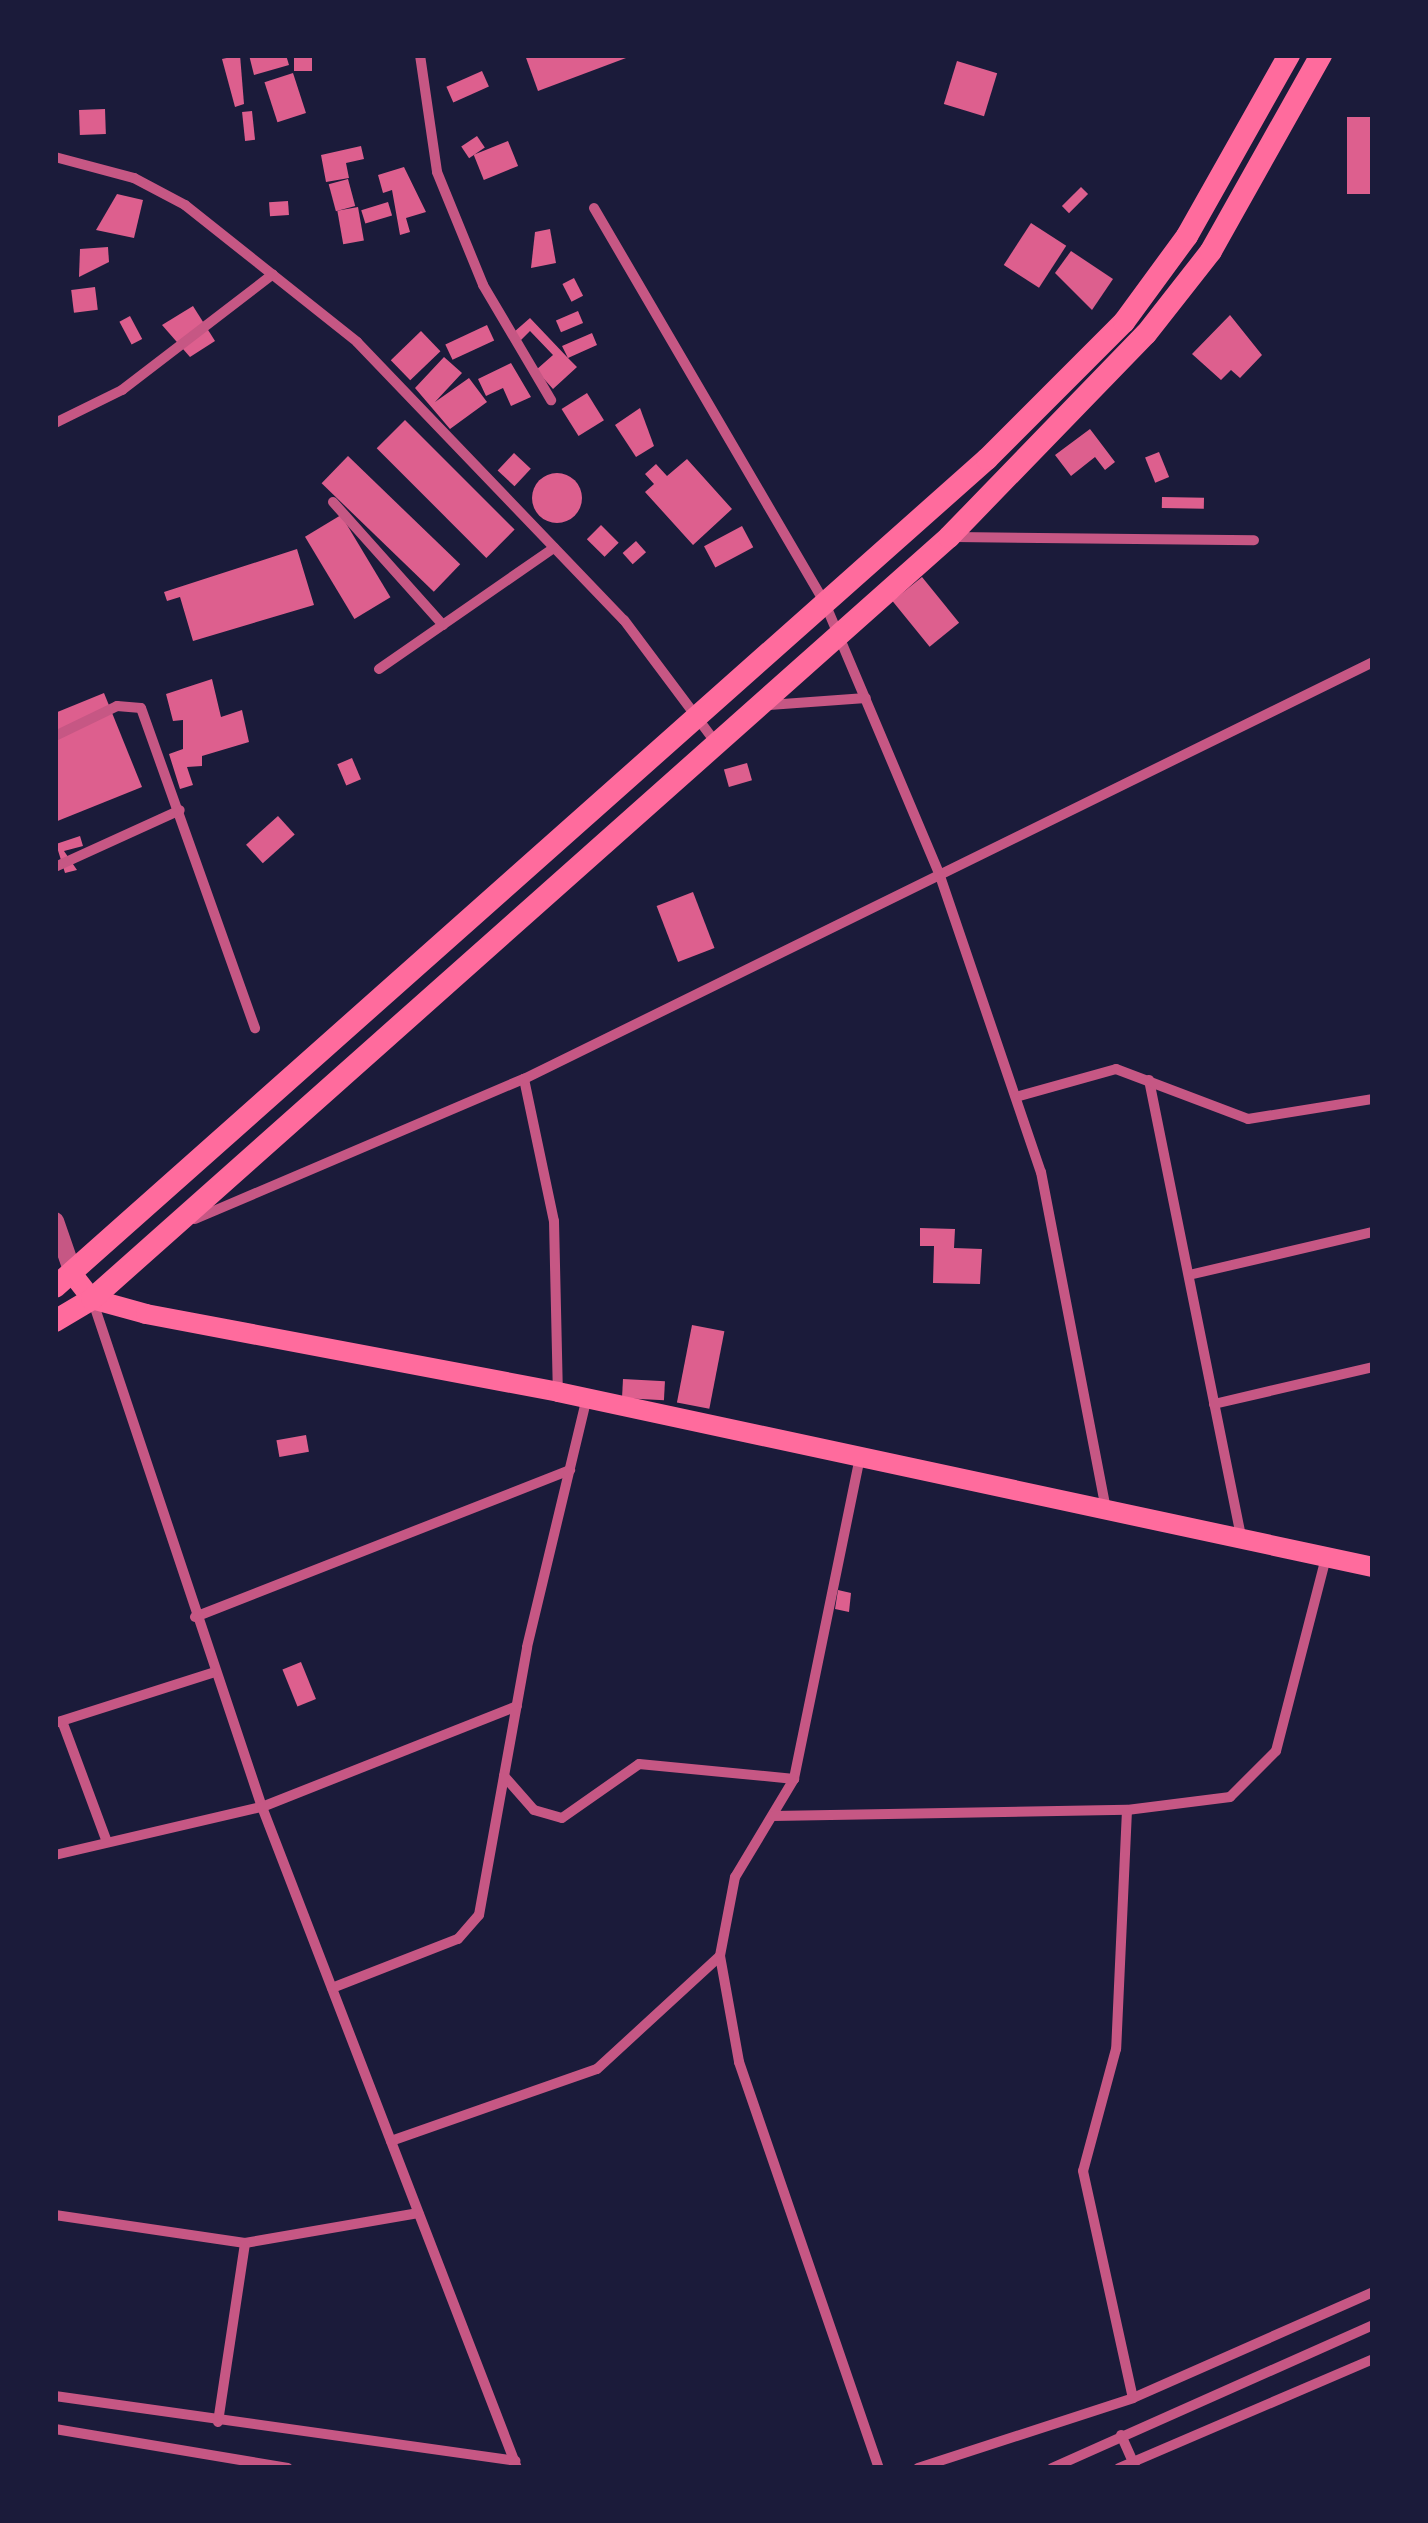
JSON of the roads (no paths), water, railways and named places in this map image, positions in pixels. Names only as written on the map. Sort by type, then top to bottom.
[{"type":"main road","points":[[1289,55],[1188,236],[1124,322],[987,459],[65,1282],[92,1299],[587,1398],[1373,1567]]},
{"type":"main road","points":[[55,1321],[92,1299],[717,745],[768,706],[840,634],[949,537],[1146,334],[1211,251],[1321,55]]},
{"type":"main road","points":[[323,1050],[344,1076]]},
{"type":"street","points":[[420,55],[437,172],[483,285],[551,400]]},
{"type":"street","points":[[55,158],[151,186],[273,274],[456,439],[624,620],[717,745]]},
{"type":"street","points":[[594,208],[824,602],[939,872],[1041,1172],[1106,1510]]},
{"type":"street","points":[[55,423],[122,390],[273,274]]},
{"type":"street","points":[[333,502],[443,625]]},
{"type":"street","points":[[949,537],[1254,540]]},
{"type":"street","points":[[379,670],[554,548]]},
{"type":"street","points":[[143,1216],[160,1236],[524,1079],[1373,662]]},
{"type":"street","points":[[768,706],[866,698]]},
{"type":"street","points":[[55,736],[136,704],[180,810],[255,1028]]},
{"type":"street","points":[[55,866],[180,810]]},
{"type":"street","points":[[1016,1096],[1116,1069],[1248,1119],[1373,1099]]},
{"type":"street","points":[[524,1079],[554,1220],[558,1392]]},
{"type":"street","points":[[1149,1080],[1241,1538]]},
{"type":"street","points":[[55,1220],[65,1282]]},
{"type":"street","points":[[1188,1275],[1373,1232]]},
{"type":"street","points":[[55,2396],[516,2465],[262,1807],[195,1617],[92,1299]]},
{"type":"street","points":[[1214,1404],[1373,1367]]},
{"type":"street","points":[[332,1988],[474,1925],[516,1706],[587,1398]]},
{"type":"street","points":[[860,1457],[794,1779],[736,1877],[720,1956],[739,2062],[879,2468]]},
{"type":"street","points":[[195,1617],[570,1470]]},
{"type":"street","points":[[773,1816],[1127,1810],[1218,1801],[1264,1772],[1279,1743],[1326,1557]]},
{"type":"street","points":[[106,1842],[58,1722],[215,1672]]},
{"type":"street","points":[[55,1855],[262,1807],[516,1706]]},
{"type":"street","points":[[504,1776],[534,1810],[562,1818],[638,1764],[794,1779]]},
{"type":"street","points":[[1127,1810],[1116,2049],[1083,2171],[1133,2398]]},
{"type":"street","points":[[390,2142],[597,2069],[720,1956]]},
{"type":"street","points":[[55,2215],[244,2243],[418,2213]]},
{"type":"street","points":[[218,2422],[244,2243]]},
{"type":"street","points":[[918,2468],[1133,2398],[1373,2292]]},
{"type":"street","points":[[1052,2468],[1373,2326]]},
{"type":"street","points":[[1119,2468],[1135,2465],[1373,2360]]},
{"type":"street","points":[[55,2429],[288,2468]]},
{"type":"street","points":[[1121,2435],[1135,2465]]}]
